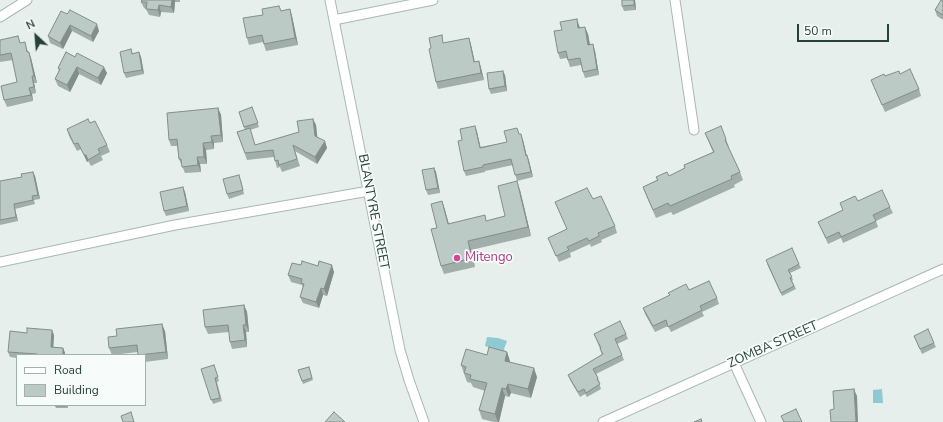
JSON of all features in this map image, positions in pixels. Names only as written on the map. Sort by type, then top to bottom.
[{"type":"street","points":[[0,17],[27,0]]},
{"type":"street","name":"BLANTYRE STREET","points":[[330,0],[400,350],[424,422]]},
{"type":"street","points":[[334,20],[433,0]]},
{"type":"street","points":[[676,0],[694,130]]},
{"type":"street","points":[[0,262],[175,225],[369,191]]},
{"type":"street","name":"ZOMBA STREET","points":[[603,422],[943,269]]},
{"type":"street","points":[[734,363],[760,422]]},
{"type":"water","points":[[487,337],[507,341],[504,349],[505,351],[500,353],[499,350],[485,346]]},
{"type":"water","points":[[882,389],[883,403],[873,403],[873,390]]},
{"type":"building","points":[[142,0],[172,0],[171,7],[159,5],[158,10],[146,9],[147,2],[141,2]]},
{"type":"building","points":[[622,0],[634,0],[634,5],[622,6]]},
{"type":"building","points":[[941,0],[943,1],[943,15],[935,10]]},
{"type":"building","points":[[279,6],[281,11],[290,9],[295,38],[264,44],[262,35],[247,38],[243,18],[263,15],[262,9]]},
{"type":"building","points":[[70,10],[97,24],[91,36],[70,25],[60,43],[48,36],[61,11],[67,14]]},
{"type":"building","points":[[577,19],[578,28],[585,27],[588,45],[593,44],[597,69],[583,72],[580,58],[568,60],[566,51],[558,53],[554,31],[562,30],[560,22]]},
{"type":"building","points":[[442,35],[443,43],[469,38],[474,62],[479,61],[481,73],[436,82],[429,49],[431,48],[429,38]]},
{"type":"building","points":[[18,36],[20,43],[25,42],[27,52],[29,52],[34,76],[32,76],[34,87],[29,88],[31,95],[4,100],[1,86],[17,82],[11,53],[0,55],[0,40]]},
{"type":"building","points":[[131,49],[132,54],[139,52],[142,70],[124,73],[120,52]]},
{"type":"building","points":[[66,52],[75,57],[77,53],[104,67],[98,78],[77,67],[67,85],[55,79],[60,69],[58,68]]},
{"type":"building","points":[[910,69],[919,89],[882,105],[871,80],[884,74],[885,76],[899,71],[900,74]]},
{"type":"building","points":[[503,71],[505,86],[489,89],[487,73]]},
{"type":"building","points":[[252,107],[258,123],[244,127],[239,112]]},
{"type":"building","points":[[218,108],[221,135],[211,136],[212,142],[203,143],[204,157],[197,157],[198,165],[182,167],[181,159],[179,159],[177,139],[169,140],[167,113]]},
{"type":"building","points":[[88,119],[90,123],[95,121],[107,145],[98,149],[100,153],[88,160],[78,143],[74,144],[67,129]]},
{"type":"building","points":[[313,119],[315,136],[325,141],[315,157],[293,145],[297,159],[279,165],[278,160],[275,161],[273,150],[245,153],[237,132],[250,128],[255,145],[299,132],[297,121]]},
{"type":"building","points":[[475,126],[480,148],[507,142],[504,131],[517,128],[519,134],[521,134],[531,172],[515,175],[511,159],[464,171],[458,141],[462,140],[460,129]]},
{"type":"building","points":[[721,126],[726,139],[725,140],[740,172],[731,176],[732,179],[670,206],[668,203],[653,210],[643,187],[658,180],[656,177],[667,172],[669,176],[685,168],[684,165],[714,152],[705,133]]},
{"type":"building","points":[[434,168],[438,188],[426,190],[422,170]]},
{"type":"building","points":[[33,172],[38,195],[32,196],[33,200],[14,204],[16,217],[0,220],[0,181],[22,177],[21,174]]},
{"type":"building","points":[[239,175],[243,190],[227,194],[223,179]]},
{"type":"building","points":[[517,181],[528,227],[468,241],[472,258],[441,266],[431,229],[437,228],[431,204],[442,201],[448,224],[485,215],[486,221],[505,216],[498,186]]},
{"type":"building","points":[[183,187],[187,206],[164,211],[160,192]]},
{"type":"building","points":[[587,188],[593,199],[601,196],[615,226],[598,233],[599,236],[589,241],[587,238],[567,247],[569,250],[556,256],[548,238],[567,229],[555,202]]},
{"type":"building","points":[[882,190],[890,207],[873,215],[876,221],[841,237],[839,232],[826,238],[818,222],[843,210],[840,203],[855,196],[858,201]]},
{"type":"building","points":[[792,248],[799,264],[788,270],[792,277],[790,278],[794,286],[781,293],[766,260]]},
{"type":"building","points":[[302,261],[318,266],[319,261],[332,265],[324,289],[321,288],[316,302],[300,297],[304,284],[301,283],[302,279],[288,275],[292,263],[301,265]]},
{"type":"building","points":[[709,281],[717,298],[700,306],[702,310],[668,327],[666,320],[653,326],[643,308],[670,295],[668,293],[686,284],[689,290]]},
{"type":"building","points":[[244,305],[246,325],[243,325],[245,340],[230,342],[228,325],[205,327],[203,310]]},
{"type":"building","points":[[620,321],[626,334],[615,339],[622,355],[593,369],[600,384],[586,393],[584,389],[578,392],[568,375],[603,354],[594,334]]},
{"type":"building","points":[[162,324],[166,352],[138,354],[137,345],[109,348],[108,337],[117,336],[116,329]]},
{"type":"building","points":[[27,328],[52,330],[51,347],[63,348],[63,354],[8,352],[10,331],[27,333]]},
{"type":"building","points":[[928,329],[934,343],[920,349],[914,336]]},
{"type":"building","points":[[489,347],[507,352],[505,361],[534,368],[528,389],[508,384],[506,389],[502,388],[495,414],[479,410],[487,383],[470,379],[471,375],[464,373],[466,367],[461,365],[466,349],[487,355]]},
{"type":"building","points":[[214,365],[218,377],[215,378],[220,398],[211,400],[201,369]]},
{"type":"building","points":[[309,367],[312,378],[302,381],[298,370]]},
{"type":"building","points":[[854,389],[856,422],[831,422],[830,410],[834,409],[833,391]]},
{"type":"building","points":[[796,409],[802,422],[784,422],[781,416]]},
{"type":"building","points":[[131,412],[134,422],[123,422],[121,416]]},
{"type":"building","points":[[334,412],[345,422],[325,422]]},
{"type":"building","points":[[701,419],[702,422],[694,422]]},
{"type":"place","name":"Mitengo","points":[[457,258]]}]
